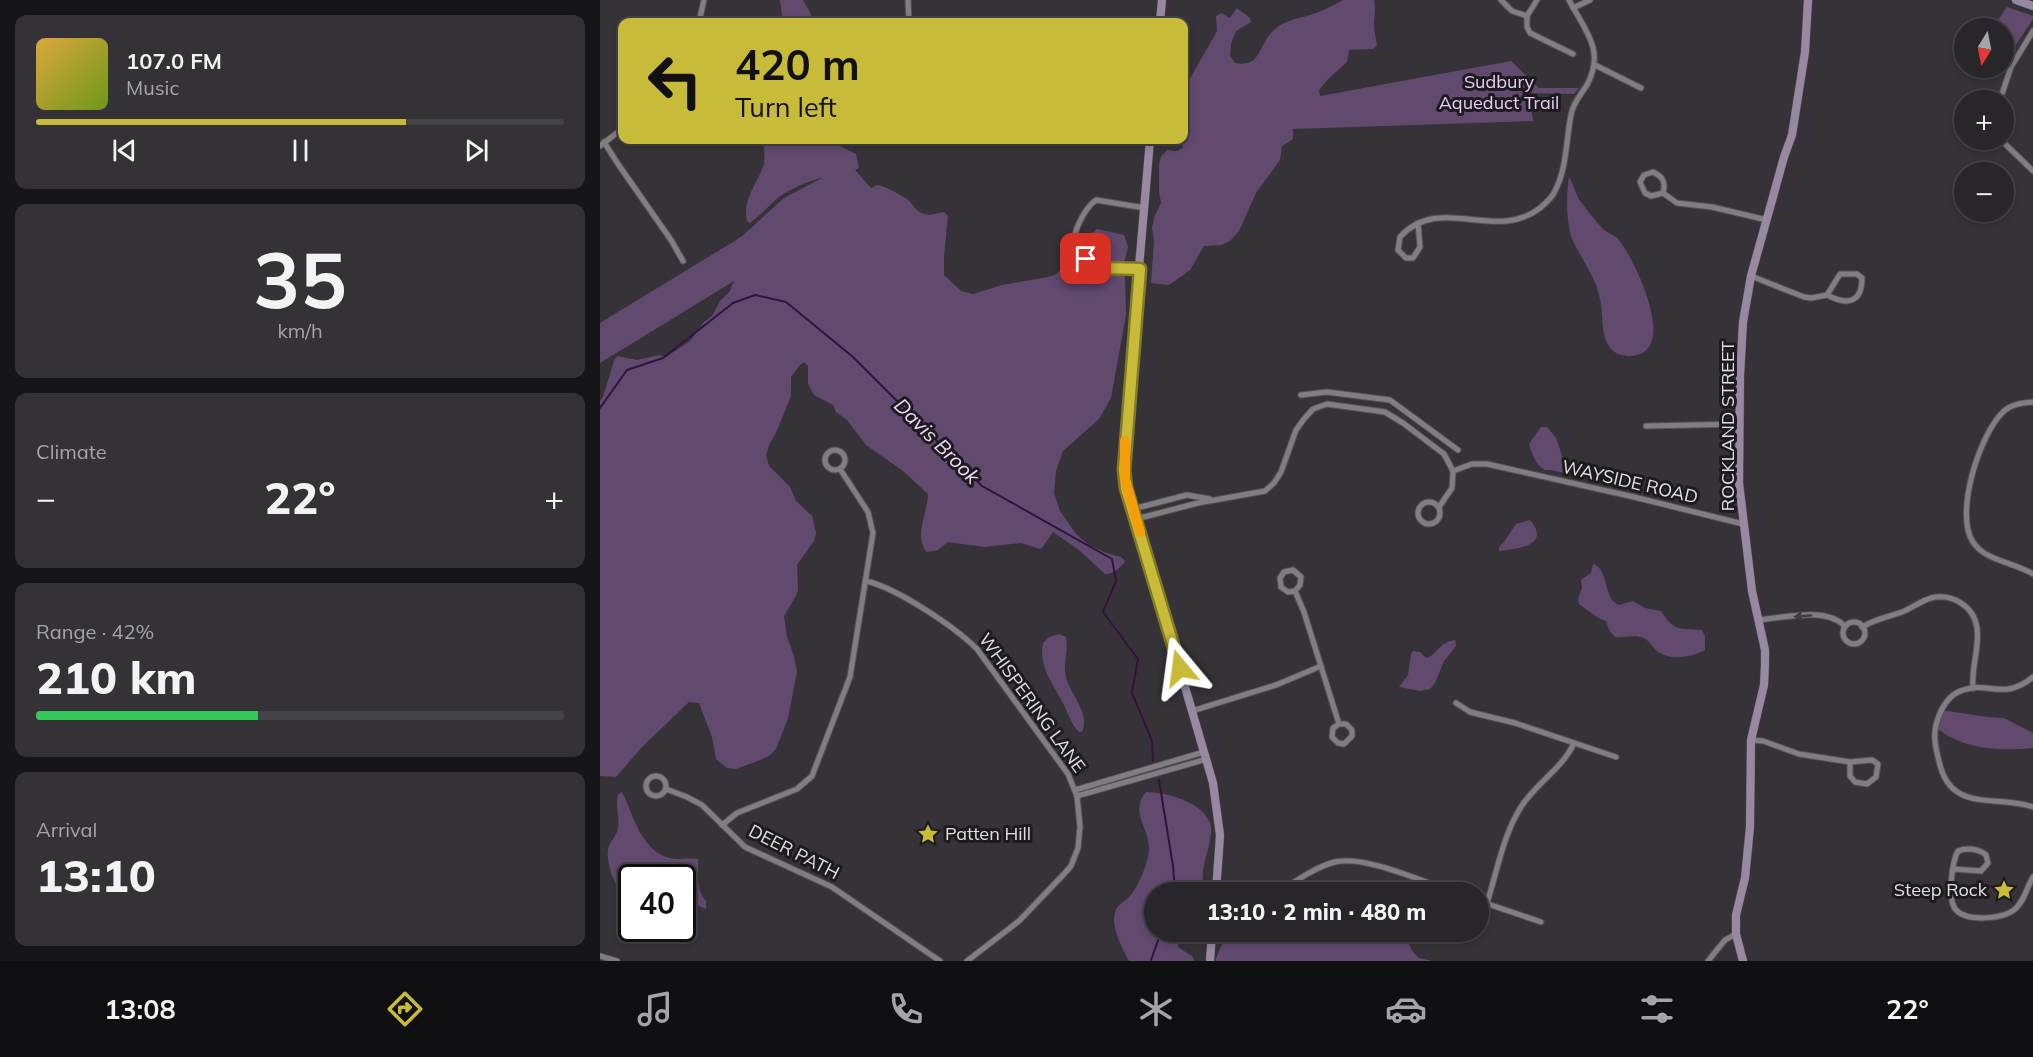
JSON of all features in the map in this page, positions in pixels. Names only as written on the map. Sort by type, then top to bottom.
[{"type":"street","points":[[700,18],[704,0]]},
{"type":"street","points":[[908,0],[909,18]]},
{"type":"street","points":[[1160,18],[1162,0]]},
{"type":"street","points":[[1501,0],[1512,11],[1527,16]]},
{"type":"street","points":[[1537,0],[1527,16],[1527,27],[1530,33],[1573,54]]},
{"type":"street","points":[[1418,223],[1420,247],[1413,258],[1406,258],[1398,250],[1400,237],[1418,223],[1443,217],[1496,223],[1518,220],[1531,215],[1555,192],[1560,179],[1571,111],[1577,98],[1587,86],[1595,65],[1594,49],[1588,32],[1569,0]]},
{"type":"street","points":[[1573,8],[1590,0]]},
{"type":"street","name":"ROCKLAND STREET","points":[[1743,961],[1736,934],[1736,915],[1745,878],[1750,827],[1751,740],[1765,677],[1765,650],[1743,524],[1739,483],[1743,322],[1751,276],[1792,135],[1805,52],[1809,0]]},
{"type":"street","points":[[2016,0],[2033,6]]},
{"type":"street","points":[[2003,90],[2011,66],[2033,31]]},
{"type":"street","points":[[1595,65],[1641,88]]},
{"type":"street","points":[[618,132],[602,144],[671,240],[683,261]]},
{"type":"street","points":[[1150,144],[1123,461],[1133,509],[1216,799],[1220,824],[1217,882]]},
{"type":"street","points":[[2011,150],[2033,171]]},
{"type":"street","points":[[1663,193],[1664,181],[1660,176],[1653,172],[1644,175],[1640,182],[1645,193],[1651,196],[1663,193],[1677,202],[1712,207],[1767,220]]},
{"type":"street","points":[[1140,269],[1104,268],[1074,250],[1073,239],[1087,210],[1096,200],[1145,208]]},
{"type":"street","points":[[1751,276],[1804,297],[1827,295],[1838,301],[1849,302],[1862,291],[1862,278],[1857,274],[1840,274],[1827,295]]},
{"type":"street","points":[[1319,393],[1320,406]]},
{"type":"street","points":[[1301,395],[1319,393],[1363,395],[1390,400],[1458,450]]},
{"type":"street","points":[[1385,412],[1390,400]]},
{"type":"street","points":[[2033,402],[2016,404],[2001,413],[1978,457],[1971,478],[1965,518],[1970,536],[1982,552],[2033,574]]},
{"type":"street","points":[[1136,519],[1214,500],[1265,491],[1274,483],[1282,470],[1296,430],[1314,409],[1327,404],[1385,412],[1444,454],[1453,471],[1452,488],[1439,507]]},
{"type":"street","points":[[1646,426],[1740,424]]},
{"type":"street","points":[[1424,439],[1432,429]]},
{"type":"street","name":"WAYSIDE ROAD","points":[[1453,471],[1472,464],[1487,464],[1743,524]]},
{"type":"street","points":[[722,825],[737,813],[798,789],[812,776],[848,686],[873,541],[872,526],[863,504],[840,469]]},
{"type":"street","points":[[1133,509],[1187,495],[1214,500]]},
{"type":"street","points":[[1433,502],[1439,507],[1441,514],[1438,521],[1431,524],[1421,520],[1418,514],[1423,504],[1433,502]]},
{"type":"street","points":[[1293,570],[1300,577],[1300,585],[1295,591],[1288,592],[1281,587],[1280,578],[1284,572],[1293,570]]},
{"type":"street","name":"WHISPERING LANE","points":[[866,581],[884,586],[942,620],[969,641],[1059,760],[1076,793],[1079,838],[1071,866],[1018,923],[968,961]]},
{"type":"street","points":[[1295,591],[1304,612],[1339,724]]},
{"type":"street","points":[[1863,627],[1873,620],[1906,610],[1931,598],[1946,597],[1960,602],[1971,612],[1977,630],[1972,672],[1973,688]]},
{"type":"street","points":[[1758,620],[1822,615],[1836,618],[1845,626]]},
{"type":"street","points":[[1856,622],[1863,627],[1862,640],[1852,643],[1843,636],[1845,626],[1856,622]]},
{"type":"street","points":[[1192,711],[1276,685],[1321,666]]},
{"type":"street","points":[[2033,677],[2017,687],[2004,690],[1973,688],[1954,695],[1942,708],[1936,726],[1935,740],[1945,781],[1952,789],[1961,795],[2033,807]]},
{"type":"street","points":[[1456,703],[1470,712],[1515,723],[1616,757]]},
{"type":"street","points":[[1339,724],[1346,724],[1352,730],[1352,736],[1346,743],[1338,743],[1332,737],[1333,728],[1339,724]]},
{"type":"street","points":[[1751,740],[1763,741],[1791,753],[1850,762],[1868,759],[1876,761],[1878,768],[1876,777],[1867,784],[1855,782],[1850,776],[1850,762]]},
{"type":"street","points":[[1489,897],[1517,814],[1574,743]]},
{"type":"street","points":[[1076,793],[1205,755]]},
{"type":"street","name":"DEER PATH","points":[[666,789],[687,796],[702,805],[745,847],[832,887],[940,961]]},
{"type":"street","points":[[1953,870],[1981,871],[1987,866],[1987,858],[1980,851],[1960,850],[1955,856],[1953,870],[1951,898],[1954,908],[1964,915],[1982,917],[1998,917],[2014,910],[2023,899],[2033,877]]},
{"type":"street","points":[[1295,882],[1320,867],[1336,862],[1352,861],[1379,867],[1424,882]]},
{"type":"street","points":[[1489,904],[1541,922]]},
{"type":"street","points":[[1708,961],[1725,940],[1736,934]]},
{"type":"street","points":[[1210,961],[1211,942]]},
{"type":"street","points":[[600,956],[617,961]]},
{"type":"green space","points":[[780,0],[803,0],[813,18],[782,18]]},
{"type":"green space","name":"Sudbury Aqueduct Trail","points":[[1343,0],[1374,0],[1374,28],[1377,45],[1373,49],[1349,50],[1347,62],[1319,90],[1320,96],[1511,61],[1539,88],[1579,88],[1574,94],[1529,93],[1533,121],[1293,129],[1293,139],[1282,146],[1280,160],[1256,193],[1239,231],[1230,241],[1222,245],[1204,246],[1190,270],[1169,285],[1151,283],[1154,241],[1152,228],[1161,203],[1159,165],[1161,157],[1167,150],[1176,151],[1183,148],[1182,144],[1188,144],[1188,82],[1217,31],[1216,16],[1221,13],[1230,18],[1237,8],[1250,18],[1251,22],[1236,31],[1231,44],[1230,56],[1235,63],[1244,64],[1259,54],[1269,36],[1279,26],[1321,11]]},
{"type":"green space","points":[[2007,7],[2033,16],[2014,48],[2014,18],[2000,18]]},
{"type":"green space","points":[[765,144],[837,144],[856,154],[859,168],[855,170],[871,188],[880,185],[888,188],[907,199],[922,213],[930,215],[944,212],[948,216],[944,275],[961,291],[973,294],[1002,285],[1048,277],[1055,275],[1065,266],[1079,265],[1122,274],[1125,277],[1126,315],[1111,398],[1099,419],[1063,451],[1056,471],[1054,493],[1060,511],[1076,534],[1089,545],[1121,557],[1125,561],[1114,572],[1105,574],[1079,550],[1053,532],[1040,549],[1021,543],[985,547],[948,542],[938,550],[927,552],[923,546],[921,532],[928,494],[903,471],[866,445],[847,420],[836,412],[833,405],[814,395],[808,384],[808,366],[804,362],[791,377],[791,396],[766,455],[769,466],[790,487],[796,501],[812,516],[816,533],[814,541],[797,565],[798,590],[784,616],[787,637],[797,672],[788,718],[776,749],[769,756],[755,762],[736,769],[727,768],[716,759],[712,737],[699,703],[689,702],[642,747],[616,777],[600,776],[600,401],[617,356],[637,360],[659,355],[666,357],[690,341],[704,322],[712,316],[720,301],[730,291],[734,281],[600,363],[600,323],[741,237],[784,198],[822,178],[806,183],[779,197],[750,223],[747,221],[746,206],[764,165]]},
{"type":"green space","points":[[1569,177],[1579,199],[1604,230],[1619,240],[1635,266],[1650,305],[1653,324],[1652,340],[1645,352],[1630,356],[1622,355],[1612,350],[1607,343],[1603,331],[1598,291],[1573,241],[1569,227],[1567,192]]},
{"type":"green space","points":[[1097,229],[1124,235],[1128,247],[1124,263],[1103,263],[1088,255],[1085,251],[1092,233]]},
{"type":"green space","points":[[1541,427],[1547,427],[1556,438],[1567,470],[1564,473],[1545,470],[1534,458],[1529,444]]},
{"type":"green space","points":[[1530,520],[1536,529],[1537,536],[1534,541],[1522,547],[1499,551],[1499,547],[1516,524]]},
{"type":"green space","points":[[1593,564],[1602,572],[1610,596],[1619,605],[1633,601],[1645,608],[1661,611],[1670,623],[1678,628],[1702,630],[1705,636],[1705,650],[1694,655],[1675,657],[1658,652],[1644,638],[1615,637],[1606,621],[1579,604],[1581,580],[1591,573]]},
{"type":"green space","points":[[1059,634],[1066,637],[1066,677],[1083,713],[1082,732],[1079,732],[1073,723],[1048,676],[1043,661],[1043,643],[1049,637]]},
{"type":"green space","points":[[1455,640],[1456,646],[1444,661],[1430,689],[1420,691],[1399,687],[1408,675],[1413,651],[1420,652],[1426,658],[1441,646]]},
{"type":"green space","points":[[1941,710],[2004,718],[2033,733],[2033,748],[1983,748],[1960,741],[1938,729],[1936,719]]},
{"type":"green space","points":[[622,792],[640,833],[654,850],[663,856],[675,859],[698,859],[698,881],[700,891],[706,901],[706,909],[696,905],[696,864],[618,864],[618,887],[608,855],[609,847],[618,828],[618,795]]},
{"type":"green space","points":[[1146,792],[1164,794],[1185,801],[1202,812],[1211,828],[1203,868],[1203,882],[1144,882],[1144,942],[1179,942],[1178,947],[1193,957],[1194,961],[1129,961],[1120,944],[1114,919],[1116,910],[1136,887],[1149,854],[1140,814],[1141,799]]},
{"type":"green space","points":[[1224,942],[1408,942],[1412,951],[1419,958],[1432,961],[1215,961]]},
{"type":"waterway","name":"Davis Brook","points":[[600,408],[627,370],[663,358],[733,303],[755,295],[786,302],[853,357],[982,486],[1112,559],[1116,581],[1103,612],[1138,659],[1132,693],[1152,741],[1153,761]]},
{"type":"waterway","name":"Davis Brook","points":[[1159,780],[1174,882]]},
{"type":"waterway","name":"Davis Brook","points":[[1151,960],[1157,942]]},
{"type":"slow traffic","points":[[1125,441],[1123,461],[1126,488],[1140,532]]},
{"type":"place","name":"Patten Hill","points":[[928,834]]},
{"type":"place","name":"Steep Rock","points":[[2004,890]]},
{"type":"route","points":[[1086,259],[1104,268],[1140,269],[1124,470],[1126,488],[1180,668]]}]
